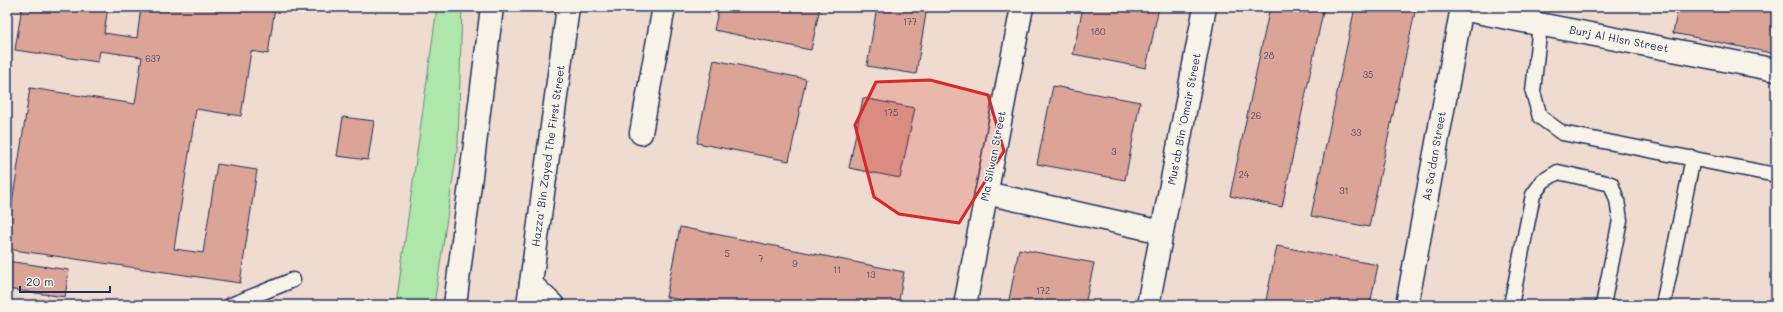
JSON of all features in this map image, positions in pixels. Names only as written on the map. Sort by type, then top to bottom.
[{"type":"street","points":[[455,305],[492,7]]},
{"type":"street","name":"Hazza' Bin Zayed The First Street","points":[[530,294],[568,7]]},
{"type":"street","points":[[641,133],[664,7]]},
{"type":"street","name":"Ma Silwan Street","points":[[965,305],[1022,7]]},
{"type":"street","name":"Mus'ab Bin 'Omair Street","points":[[1148,305],[1205,7]]},
{"type":"street","name":"Burj Al Hisn Street","points":[[1462,8],[1776,70]]},
{"type":"street","name":"As Sa'dan Street","points":[[1407,305],[1462,8]]},
{"type":"street","points":[[986,193],[1162,232]]},
{"type":"street","points":[[530,294],[553,305]]},
{"type":"lane","points":[[1540,24],[1533,92],[1540,117],[1562,133],[1776,174]]},
{"type":"lane","points":[[1663,305],[1693,158]]},
{"type":"lane","points":[[1511,305],[1533,195],[1543,181],[1558,172],[1611,184],[1617,200],[1620,220],[1603,305]]},
{"type":"lane","points":[[231,305],[293,280]]},
{"type":"highlighted area","points":[[930,80],[988,95],[1004,151],[959,223],[899,214],[874,197],[855,125],[876,82]]},
{"type":"green space","points":[[437,7],[462,7],[458,144],[434,305],[396,305]]},
{"type":"building","points":[[22,7],[108,7],[104,33],[137,38],[141,7],[275,7],[268,54],[251,51],[241,116],[196,109],[174,249],[203,253],[217,164],[257,170],[240,283],[7,249],[7,235],[30,88],[135,104],[142,57],[100,51],[98,62],[15,50]]},
{"type":"building","points":[[719,7],[820,7],[811,50],[714,30]]},
{"type":"building","points":[[877,7],[927,7],[916,74],[867,66]]},
{"type":"building","points":[[1083,7],[1159,7],[1146,68],[1073,54]]},
{"type":"building","points":[[1270,7],[1324,7],[1282,207],[1230,196]]},
{"type":"building","points":[[1355,7],[1416,7],[1369,227],[1311,216]]},
{"type":"building","points":[[1678,7],[1776,7],[1776,54],[1673,33]]},
{"type":"building","points":[[714,60],[806,79],[789,161],[697,143]]},
{"type":"building","points":[[1053,86],[1140,102],[1125,180],[1037,164]]},
{"type":"building","points":[[863,98],[915,108],[900,178],[849,168]]},
{"type":"building","points":[[343,117],[374,121],[368,160],[337,156]]},
{"type":"building","points":[[680,227],[904,272],[898,305],[707,305],[666,297]]},
{"type":"building","points":[[1277,246],[1378,265],[1370,305],[1265,305]]},
{"type":"building","points":[[1019,249],[1094,263],[1085,305],[1008,305]]},
{"type":"building","points":[[7,261],[69,270],[65,297],[7,289]]}]
